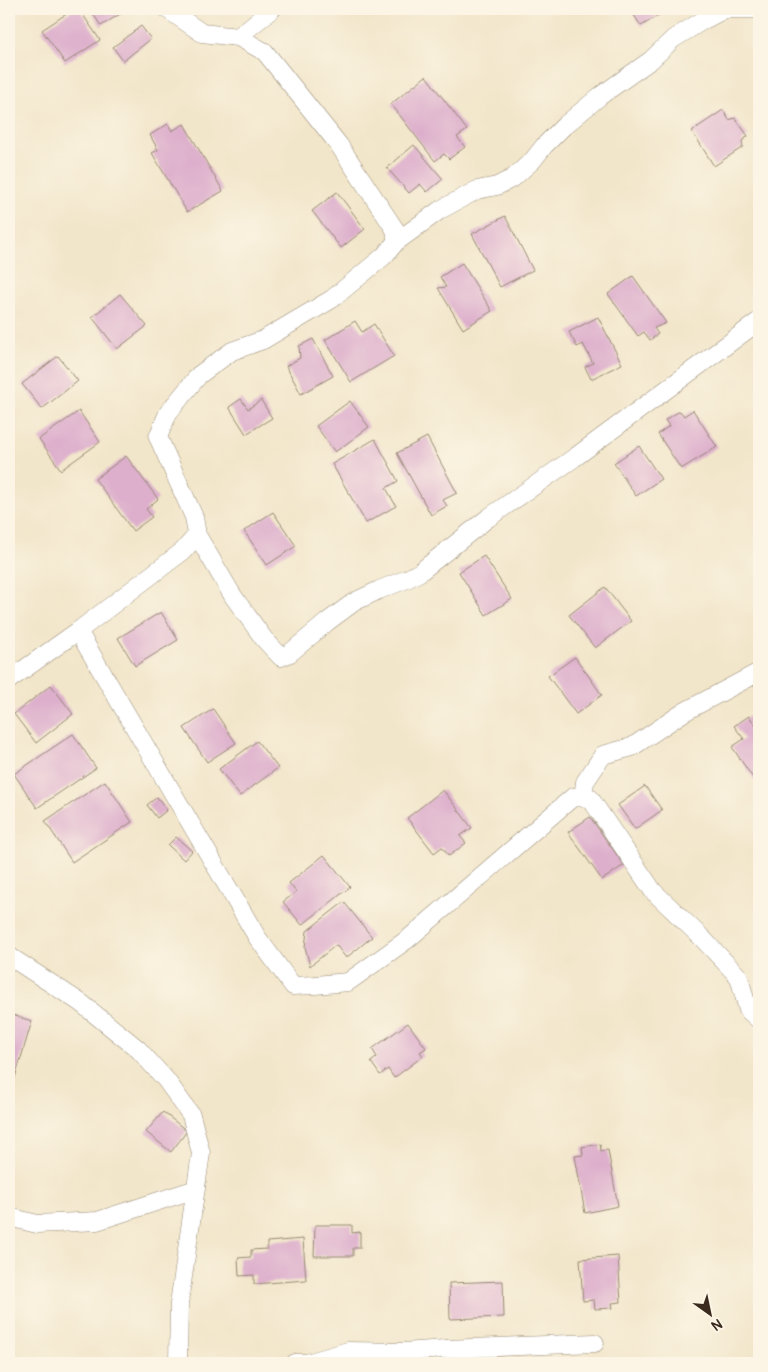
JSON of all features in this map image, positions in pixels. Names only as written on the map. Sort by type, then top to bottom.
[{"type":"street","points":[[167,9],[202,34],[238,37],[265,52],[339,145],[396,231],[396,242]]},
{"type":"street","points":[[238,37],[272,9]]},
{"type":"street","points":[[759,9],[725,9],[673,39],[651,60],[600,96],[564,126],[533,160],[513,178],[497,186],[477,190],[440,210],[396,242],[384,256],[332,299],[263,340],[232,351],[218,360],[199,375],[168,413],[158,437],[194,518],[196,535],[233,596],[264,639],[281,657],[290,653],[354,602],[420,572],[488,518],[574,458],[759,321]]},
{"type":"street","points":[[9,680],[184,551],[196,535]]},
{"type":"street","points":[[78,631],[257,937],[294,986],[316,986],[348,982],[408,939],[573,797],[590,798],[653,891],[739,976],[748,1010],[759,1020]]},
{"type":"street","points":[[583,798],[586,782],[603,755],[632,747],[684,712],[759,672]]},
{"type":"street","points":[[9,956],[82,1003],[138,1049],[166,1080],[191,1115],[201,1153],[179,1304],[178,1363]]},
{"type":"street","points":[[9,1217],[37,1224],[97,1221],[196,1189]]},
{"type":"street","points":[[296,1363],[307,1363],[348,1351],[404,1352],[595,1343]]},
{"type":"building","points":[[74,9],[79,9],[100,40],[65,63],[42,30]]},
{"type":"building","points":[[90,9],[128,9],[101,26]]},
{"type":"building","points":[[630,9],[669,9],[641,26]]},
{"type":"building","points":[[141,26],[151,39],[123,61],[113,47]]},
{"type":"building","points":[[426,76],[467,130],[457,137],[465,147],[449,159],[444,154],[435,161],[391,104]]},
{"type":"building","points":[[723,110],[729,120],[735,118],[748,136],[742,141],[743,147],[714,166],[692,131]]},
{"type":"building","points":[[168,124],[172,131],[184,124],[223,191],[187,212],[152,153],[158,150],[150,135]]},
{"type":"building","points":[[414,145],[443,179],[427,192],[420,184],[409,193],[387,168]]},
{"type":"building","points":[[337,192],[365,229],[341,248],[312,211]]},
{"type":"building","points":[[505,216],[533,270],[500,287],[472,234]]},
{"type":"building","points":[[462,263],[492,311],[463,329],[438,288],[446,287],[440,277]]},
{"type":"building","points":[[633,276],[666,323],[654,328],[658,334],[650,340],[644,332],[638,336],[608,294]]},
{"type":"building","points":[[120,294],[147,326],[117,349],[92,317]]},
{"type":"building","points":[[598,317],[622,364],[591,379],[585,367],[593,363],[583,344],[577,347],[569,332]]},
{"type":"building","points":[[355,321],[362,332],[374,324],[394,356],[351,382],[325,340]]},
{"type":"building","points":[[313,339],[333,376],[301,394],[286,366],[300,358],[299,346]]},
{"type":"building","points":[[58,356],[78,381],[42,409],[22,384]]},
{"type":"building","points":[[241,399],[248,409],[261,400],[272,418],[246,434],[229,407]]},
{"type":"building","points":[[350,401],[369,427],[335,452],[316,426]]},
{"type":"building","points":[[693,410],[717,447],[681,469],[658,434],[669,426],[665,420],[680,411],[684,416]]},
{"type":"building","points":[[79,411],[100,442],[61,470],[39,439]]},
{"type":"building","points":[[427,437],[457,493],[443,500],[447,506],[431,515],[397,453]]},
{"type":"building","points":[[375,439],[398,481],[386,488],[396,506],[366,523],[332,464]]},
{"type":"building","points":[[639,446],[661,479],[636,496],[614,463]]},
{"type":"building","points":[[126,456],[158,499],[146,509],[152,517],[133,531],[95,479]]},
{"type":"building","points":[[273,512],[296,546],[267,565],[244,531]]},
{"type":"building","points":[[484,556],[512,599],[486,615],[459,572]]},
{"type":"building","points":[[605,587],[631,621],[595,648],[569,615]]},
{"type":"building","points":[[161,612],[178,640],[135,666],[118,638]]},
{"type":"building","points":[[575,657],[602,695],[576,714],[548,676]]},
{"type":"building","points":[[51,685],[73,714],[36,743],[14,714]]},
{"type":"building","points":[[213,709],[236,743],[207,762],[184,728]]},
{"type":"building","points":[[749,716],[756,726],[759,724],[759,778],[755,781],[732,747],[744,739],[734,726]]},
{"type":"building","points":[[73,734],[96,768],[37,808],[14,774]]},
{"type":"building","points":[[257,741],[278,768],[240,796],[219,769]]},
{"type":"building","points":[[105,781],[132,822],[72,862],[45,821]]},
{"type":"building","points":[[645,786],[662,810],[635,829],[618,805]]},
{"type":"building","points":[[443,790],[472,828],[460,836],[466,843],[449,856],[442,847],[434,853],[407,818]]},
{"type":"building","points":[[157,797],[167,810],[157,818],[147,805]]},
{"type":"building","points":[[590,817],[624,865],[602,880],[568,832]]},
{"type":"building","points":[[176,837],[192,851],[184,860],[168,845]]},
{"type":"building","points":[[324,855],[350,887],[302,925],[283,902],[296,892],[289,883]]},
{"type":"building","points":[[344,902],[372,937],[346,958],[336,945],[310,966],[305,947],[307,931]]},
{"type":"building","points":[[9,1014],[32,1021],[11,1091],[9,1091]]},
{"type":"building","points":[[408,1023],[426,1048],[420,1052],[423,1056],[394,1078],[388,1069],[380,1075],[371,1062],[377,1057],[372,1049]]},
{"type":"building","points":[[163,1112],[187,1131],[171,1152],[146,1132]]},
{"type":"building","points":[[600,1144],[601,1151],[608,1150],[618,1206],[585,1213],[575,1156],[583,1155],[582,1147]]},
{"type":"building","points":[[315,1225],[352,1225],[352,1233],[360,1232],[360,1248],[353,1248],[353,1256],[314,1256]]},
{"type":"building","points":[[303,1239],[306,1280],[254,1284],[254,1275],[239,1276],[238,1258],[251,1257],[251,1250],[267,1249],[267,1242]]},
{"type":"building","points":[[618,1256],[621,1302],[612,1303],[613,1308],[595,1309],[594,1300],[583,1301],[580,1259]]},
{"type":"building","points":[[503,1281],[504,1317],[450,1319],[449,1283]]}]
